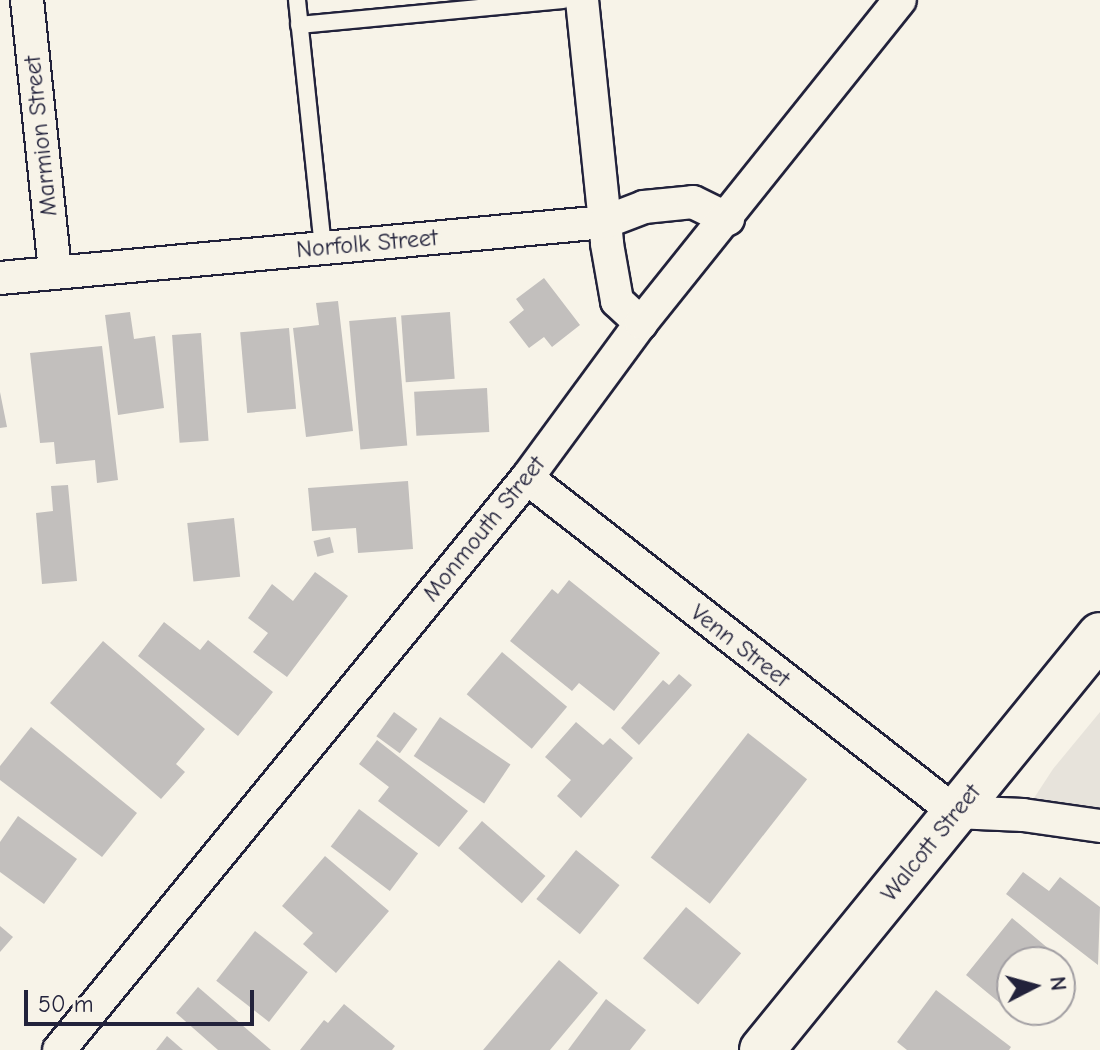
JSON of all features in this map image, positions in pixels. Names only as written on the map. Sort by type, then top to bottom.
[{"type":"main road","name":"Walcott Street","points":[[762,1050],[1100,635]]},
{"type":"street","name":"Marmion Street","points":[[27,0],[55,272]]},
{"type":"street","points":[[582,0],[605,222],[617,301],[641,323]]},
{"type":"street","name":"Monmouth Street","points":[[59,1050],[527,478],[641,323],[728,219],[900,0]]},
{"type":"street","name":"Norfolk Street","points":[[0,278],[605,222],[644,207],[693,202],[728,219]]},
{"type":"street","name":"Venn Street","points":[[527,478],[955,812]]},
{"type":"street","points":[[955,812],[1023,815],[1100,826]]},
{"type":"lane","points":[[297,0],[323,248]]},
{"type":"lane","points":[[299,25],[563,0]]},
{"type":"shaded area","points":[[1100,712],[1100,826],[1023,815],[1053,769]]},
{"type":"building","points":[[544,278],[580,325],[552,347],[544,337],[529,348],[509,322],[524,310],[516,299]]},
{"type":"building","points":[[338,301],[353,431],[306,437],[293,328],[319,325],[316,303]]},
{"type":"building","points":[[130,312],[134,339],[155,336],[164,408],[118,415],[105,315]]},
{"type":"building","points":[[450,312],[455,379],[406,382],[401,315]]},
{"type":"building","points":[[396,317],[407,446],[360,450],[349,321]]},
{"type":"building","points":[[289,328],[296,409],[247,413],[240,332]]},
{"type":"building","points":[[201,333],[209,441],[180,443],[172,335]]},
{"type":"building","points":[[102,346],[118,480],[97,483],[95,460],[56,464],[54,442],[40,443],[30,353]]},
{"type":"building","points":[[487,388],[489,432],[416,436],[414,392]]},
{"type":"building","points":[[0,392],[7,427],[0,428]]},
{"type":"building","points":[[408,481],[413,549],[358,553],[356,528],[312,531],[308,488]]},
{"type":"building","points":[[68,485],[77,581],[42,584],[36,513],[53,511],[51,486]]},
{"type":"building","points":[[234,518],[240,577],[193,582],[187,523]]},
{"type":"building","points":[[330,537],[334,553],[317,557],[314,541]]},
{"type":"building","points":[[315,572],[348,596],[287,677],[253,652],[268,633],[248,618],[272,584],[293,601]]},
{"type":"building","points":[[569,580],[660,653],[614,711],[579,683],[572,691],[510,641],[552,589],[558,594]]},
{"type":"building","points":[[164,622],[200,650],[208,640],[273,692],[238,736],[138,656]]},
{"type":"building","points":[[103,641],[205,729],[176,764],[185,772],[161,799],[50,703]]},
{"type":"building","points":[[502,652],[567,707],[532,749],[467,694]]},
{"type":"building","points":[[679,674],[692,685],[639,745],[621,728],[663,680],[669,685]]},
{"type":"building","points":[[394,712],[417,729],[400,753],[376,736]]},
{"type":"building","points":[[440,717],[510,765],[484,803],[414,756]]},
{"type":"building","points":[[576,722],[603,745],[610,738],[633,758],[581,818],[557,796],[571,780],[545,757]]},
{"type":"building","points":[[31,727],[137,813],[102,857],[0,780],[0,766]]},
{"type":"building","points":[[748,733],[807,779],[710,904],[651,858]]},
{"type":"building","points":[[377,740],[468,811],[439,847],[378,801],[389,787],[359,764]]},
{"type":"building","points":[[359,809],[418,854],[390,891],[331,847]]},
{"type":"building","points":[[18,816],[77,859],[44,904],[0,872],[0,842]]},
{"type":"building","points":[[482,821],[545,876],[522,903],[458,848]]},
{"type":"building","points":[[576,850],[620,885],[580,934],[536,899]]},
{"type":"building","points":[[325,856],[389,911],[336,973],[303,944],[313,933],[282,906]]},
{"type":"building","points":[[1023,872],[1049,891],[1060,877],[1100,907],[1098,965],[1076,946],[1006,894]]},
{"type":"building","points":[[686,907],[741,953],[698,1005],[643,958]]},
{"type":"building","points":[[1012,918],[1045,946],[996,946],[996,1000],[966,975]]},
{"type":"building","points":[[0,926],[13,937],[0,952]]},
{"type":"building","points":[[255,931],[308,972],[269,1022],[216,981]]},
{"type":"building","points":[[559,960],[598,993],[550,1050],[483,1050]]},
{"type":"building","points":[[198,987],[271,1050],[218,1050],[176,1013]]},
{"type":"building","points":[[936,990],[1011,1047],[1009,1050],[907,1050],[897,1042]]},
{"type":"building","points":[[606,999],[646,1030],[630,1050],[568,1050]]},
{"type":"building","points":[[344,1004],[395,1046],[392,1050],[300,1050],[324,1020],[328,1023]]},
{"type":"building","points":[[167,1036],[183,1050],[156,1050]]}]
